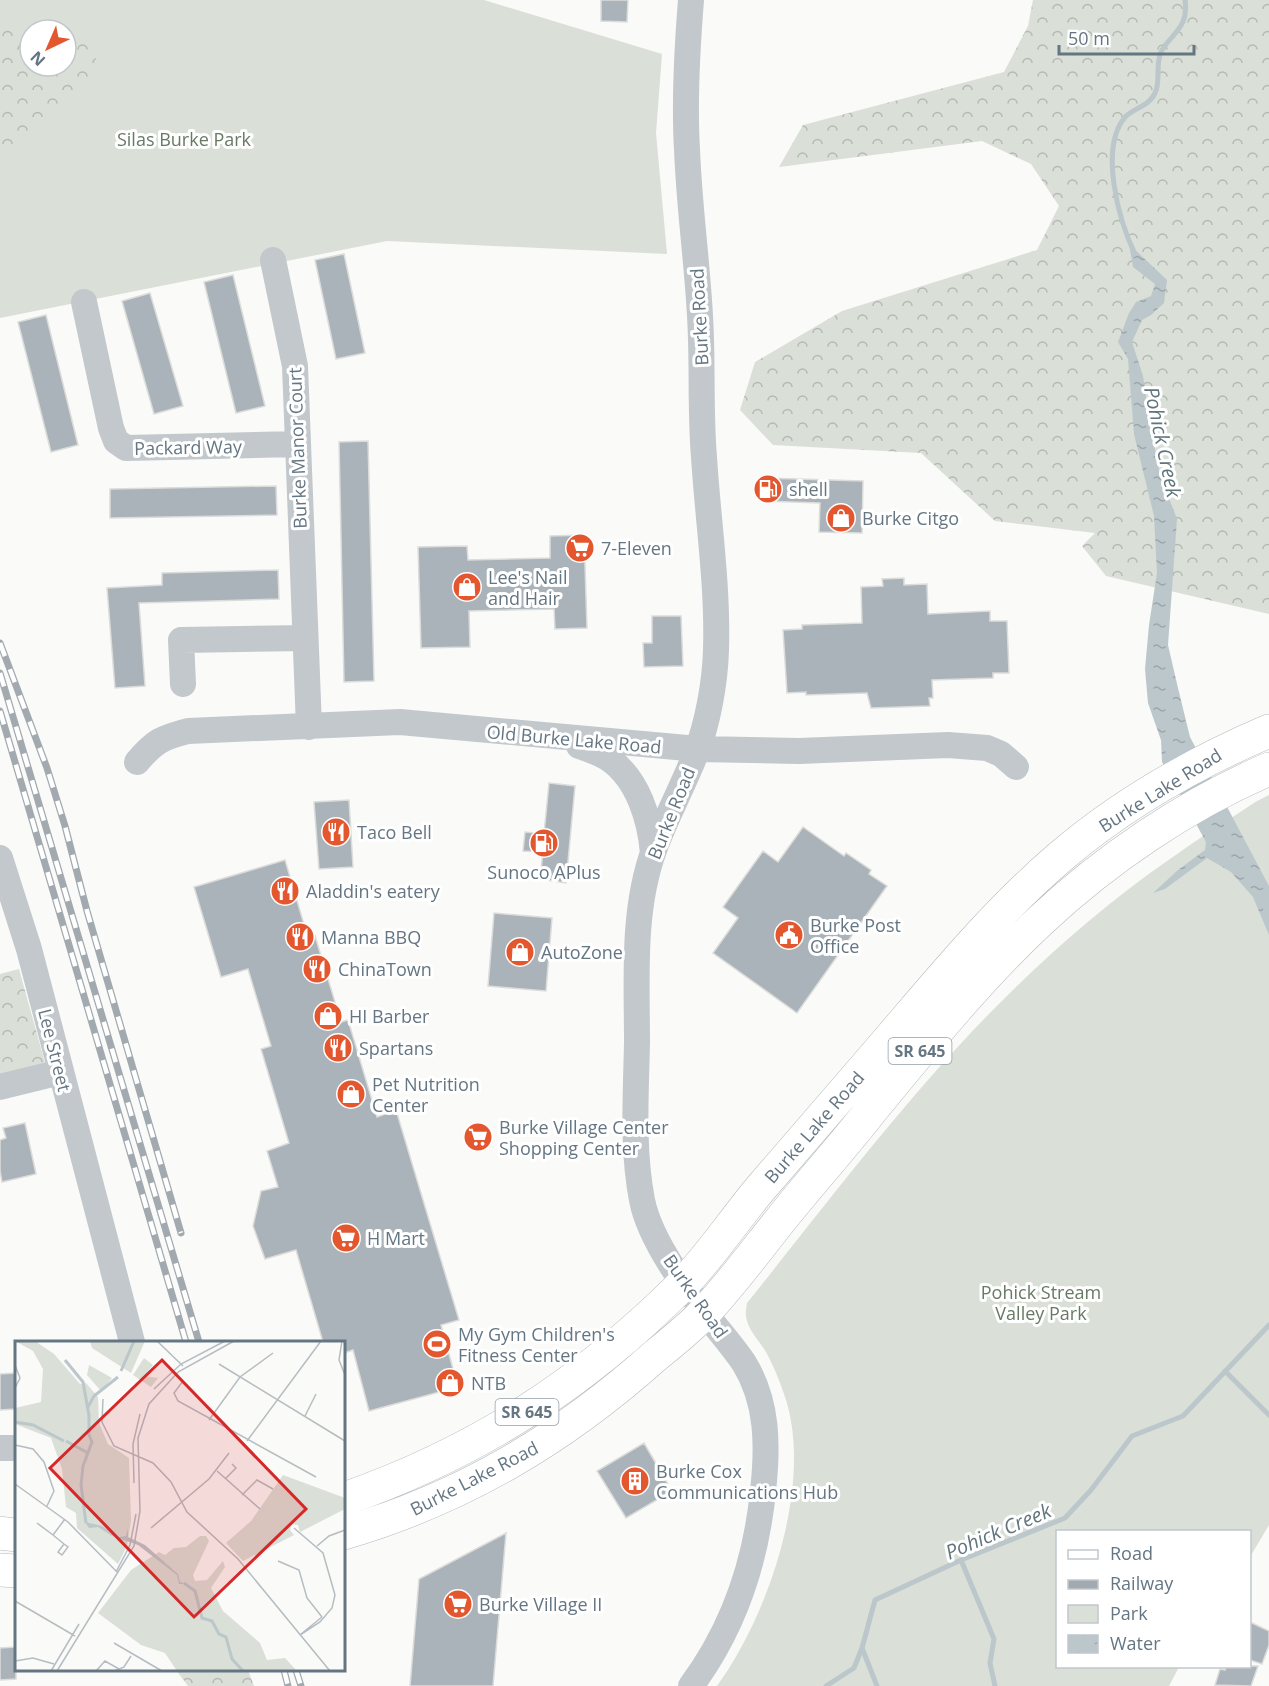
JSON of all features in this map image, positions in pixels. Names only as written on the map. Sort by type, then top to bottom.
[{"type":"main road","name":"Burke Lake Road","points":[[345,1499],[435,1463],[507,1425],[587,1370],[684,1283],[746,1205],[985,928],[1062,856],[1101,825],[1152,791],[1217,753],[1269,731]]},
{"type":"main road","name":"Burke Lake Road","points":[[345,1533],[396,1516],[446,1495],[527,1453],[608,1398],[705,1313],[950,1014],[995,966],[1071,893],[1111,862],[1169,823],[1234,784],[1269,769]]},
{"type":"main road","points":[[0,1533],[15,1535]]},
{"type":"main road","points":[[0,1570],[15,1571]]},
{"type":"street","name":"Burke Road","points":[[691,0],[686,91],[687,155],[700,317],[702,441],[715,570],[716,654],[707,715],[698,750],[653,852],[638,920],[636,1137],[642,1200],[649,1222],[684,1283],[743,1362],[756,1387],[766,1433],[767,1458],[760,1520],[752,1562],[722,1639],[691,1686]]},
{"type":"street","name":"Burke Manor Court","points":[[273,260],[295,366],[309,727]]},
{"type":"street","name":"Packard Way","points":[[84,302],[111,428],[116,441],[126,448],[297,444]]},
{"type":"street","points":[[183,684],[182,640],[305,638]]},
{"type":"street","name":"Old Burke Lake Road","points":[[136,762],[148,748],[162,738],[188,731],[400,722],[698,750],[809,751],[948,745],[987,748],[1001,754],[1016,767]]},
{"type":"street","points":[[559,737],[608,758],[633,784],[651,831],[653,852]]},
{"type":"street","name":"Lee Street","points":[[0,858],[29,949],[132,1341]]},
{"type":"street","points":[[0,1087],[61,1072]]},
{"type":"green space","name":"Silas Burke Park","points":[[0,0],[484,0],[662,54],[656,133],[667,254],[387,241],[0,318]]},
{"type":"green space","points":[[1033,0],[1269,0],[1269,614],[1106,576],[1082,546],[1095,533],[995,521],[921,453],[773,445],[740,410],[755,362],[842,311],[1037,250],[1059,206],[1031,164],[982,141],[779,167],[803,125],[1004,72],[1028,26]]},
{"type":"green space","points":[[0,20],[18,27],[18,78],[78,78],[78,42],[86,44],[97,54],[92,74],[79,91],[56,105],[25,135],[12,155],[0,158]]},
{"type":"green space","name":"Pohick Stream Valley Park","points":[[1269,795],[1269,1525],[1251,1555],[1251,1530],[1056,1530],[1056,1668],[1178,1668],[1169,1686],[717,1686],[754,1623],[769,1585],[782,1546],[790,1505],[794,1466],[792,1428],[784,1394],[769,1357],[748,1325],[747,1303],[909,1102],[1014,989],[1109,904],[1203,836]]},
{"type":"green space","points":[[19,969],[47,1070],[0,1078],[0,974]]},
{"type":"green space","points":[[177,1671],[248,1671],[254,1686],[188,1686]]},
{"type":"water","points":[[1129,244],[1167,280],[1164,303],[1142,320],[1132,342],[1143,376],[1160,475],[1177,519],[1168,645],[1190,737],[1269,886],[1269,935],[1253,897],[1231,872],[1207,858],[1165,889],[1153,893],[1205,850],[1206,842],[1162,762],[1161,740],[1148,703],[1145,669],[1157,573],[1154,516],[1134,434],[1128,359],[1118,342],[1129,313],[1136,302],[1151,296],[1155,284],[1133,267]]},
{"type":"building","points":[[601,0],[628,0],[627,22],[601,21]]},
{"type":"building","points":[[344,254],[365,353],[336,359],[315,260]]},
{"type":"building","points":[[233,275],[265,406],[236,413],[204,282]]},
{"type":"building","points":[[150,293],[183,406],[154,414],[122,301]]},
{"type":"building","points":[[46,315],[78,445],[51,452],[18,322]]},
{"type":"building","points":[[368,441],[374,681],[344,682],[339,442]]},
{"type":"building","name":"Burke Citgo","points":[[764,478],[863,481],[862,533],[819,532],[820,503],[764,501]]},
{"type":"building","points":[[276,486],[277,515],[110,518],[110,489]]},
{"type":"building","points":[[584,535],[587,628],[555,629],[554,609],[469,611],[470,647],[421,648],[418,547],[467,546],[468,560],[550,558],[550,536]]},
{"type":"building","points":[[278,570],[279,599],[139,603],[145,686],[115,688],[107,588],[162,585],[162,573]]},
{"type":"building","points":[[904,578],[904,585],[927,584],[928,614],[990,611],[990,621],[1007,621],[1009,673],[993,673],[993,678],[932,680],[933,698],[929,698],[930,706],[871,708],[867,693],[806,695],[806,692],[787,693],[783,630],[802,629],[802,625],[862,623],[861,587],[883,586],[882,579]]},
{"type":"building","points":[[652,616],[681,616],[683,666],[644,667],[643,643],[652,643]]},
{"type":"building","points":[[549,783],[575,786],[566,883],[540,879],[543,852],[523,851],[525,832],[544,834]]},
{"type":"building","points":[[349,800],[353,867],[319,869],[314,802]]},
{"type":"building","name":"Burke Post Office","points":[[803,827],[844,856],[846,853],[871,870],[869,874],[887,886],[797,1013],[713,953],[738,918],[723,907],[763,851],[778,862]]},
{"type":"building","points":[[285,860],[308,938],[315,936],[341,1022],[348,1020],[377,1117],[396,1110],[459,1320],[441,1325],[458,1387],[369,1411],[353,1350],[345,1353],[345,1341],[323,1341],[296,1250],[265,1259],[253,1226],[261,1191],[278,1187],[267,1151],[289,1143],[261,1049],[271,1046],[248,969],[221,977],[194,887]]},
{"type":"building","name":"AutoZone","points":[[494,913],[552,918],[546,991],[488,986]]},
{"type":"building","points":[[25,1123],[36,1174],[2,1182],[0,1140],[6,1138],[3,1128]]},
{"type":"building","points":[[15,1373],[15,1409],[0,1410],[0,1374]]},
{"type":"building","name":"Burke Cox Communications Hub","points":[[644,1443],[672,1491],[626,1518],[597,1471]]},
{"type":"building","name":"Burke Village II","points":[[506,1533],[493,1686],[410,1686],[419,1579]]},
{"type":"building","points":[[1251,1622],[1269,1631],[1269,1645],[1262,1664],[1251,1660]]},
{"type":"building","points":[[15,1647],[16,1679],[0,1680],[0,1648]]},
{"type":"building","points":[[1258,1666],[1251,1686],[1215,1685],[1220,1669],[1225,1670],[1226,1668]]},
{"type":"waterway","name":"Pohick Creek","points":[[1135,254],[1118,204],[1112,165],[1113,146],[1118,129],[1126,116],[1146,103],[1155,93],[1158,83],[1159,57],[1182,24],[1186,10],[1185,0]]},
{"type":"waterway","name":"Pohick Creek","points":[[826,1686],[854,1668],[875,1600],[961,1560],[1065,1518],[1091,1490],[1132,1436],[1183,1416],[1269,1325]]},
{"type":"waterway","points":[[1225,1371],[1269,1415]]},
{"type":"waterway","points":[[961,1560],[994,1639],[990,1663],[995,1686]]},
{"type":"waterway","points":[[862,1648],[877,1686]]},
{"type":"railway","points":[[0,643],[47,768],[65,826],[87,911],[181,1233]]},
{"type":"railway","points":[[0,673],[199,1341]]},
{"type":"railway","points":[[0,711],[186,1341]]},
{"type":"railway","points":[[284,1671],[288,1686]]},
{"type":"railway","points":[[296,1671],[301,1686]]},
{"type":"place","name":"shell","points":[[768,489]]},
{"type":"place","name":"Burke Citgo","points":[[841,518]]},
{"type":"place","name":"7-Eleven","points":[[580,548]]},
{"type":"place","name":"Lee's Nail and Hair","points":[[467,587]]},
{"type":"place","name":"Taco Bell","points":[[336,832]]},
{"type":"place","name":"Sunoco APlus","points":[[544,843]]},
{"type":"place","name":"Aladdin's eatery","points":[[285,891]]},
{"type":"place","name":"Burke Post Office","points":[[789,935]]},
{"type":"place","name":"Manna BBQ","points":[[300,937]]},
{"type":"place","name":"AutoZone","points":[[520,952]]},
{"type":"place","name":"ChinaTown","points":[[317,969]]},
{"type":"place","name":"HI Barber","points":[[328,1016]]},
{"type":"place","name":"Spartans","points":[[338,1048]]},
{"type":"place","name":"Pet Nutrition Center","points":[[351,1094]]},
{"type":"place","name":"Burke Village Center Shopping Center","points":[[478,1137]]},
{"type":"place","name":"H Mart","points":[[346,1238]]},
{"type":"place","name":"My Gym Children's Fitness Center","points":[[437,1344]]},
{"type":"place","name":"NTB","points":[[450,1383]]},
{"type":"place","name":"Burke Cox Communications Hub","points":[[635,1481]]},
{"type":"place","name":"Burke Village II","points":[[458,1604]]}]
